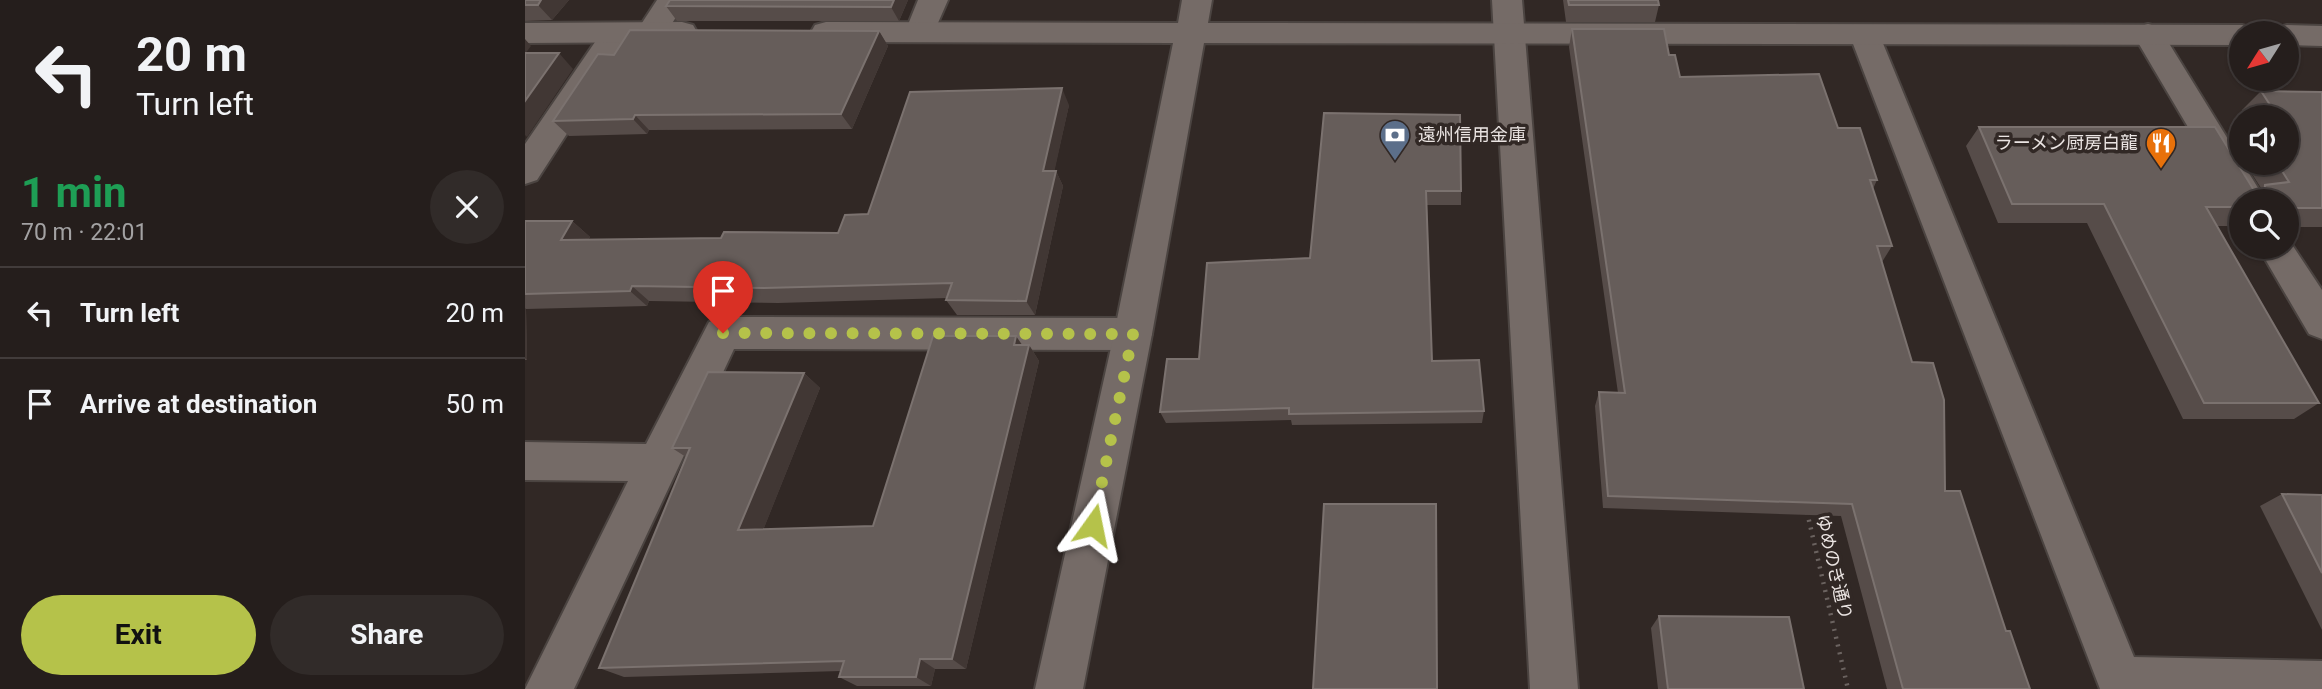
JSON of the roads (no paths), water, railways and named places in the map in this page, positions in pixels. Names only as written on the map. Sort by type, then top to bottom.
[{"type":"street","points":[[651,33],[672,0]]},
{"type":"street","points":[[919,32],[933,0]]},
{"type":"street","points":[[1059,689],[1133,334],[1193,17]]},
{"type":"street","points":[[799,32],[919,32],[1193,17],[1508,18],[1865,36],[2229,35]]},
{"type":"street","points":[[1508,18],[1554,689]]},
{"type":"street","points":[[525,33],[705,32]]},
{"type":"street","points":[[525,171],[617,33]]},
{"type":"street","points":[[2148,34],[2242,189]]},
{"type":"street","points":[[2299,35],[2322,36]]},
{"type":"street","points":[[1865,36],[2122,685],[2322,685]]},
{"type":"street","points":[[2283,259],[2322,323]]},
{"type":"street","points":[[549,689],[723,333],[1133,334]]},
{"type":"street","points":[[525,461],[658,463]]},
{"type":"place","name":"遠州信用金庫","points":[[1395,162]]},
{"type":"place","name":"ラーメン厨房白龍","points":[[2161,170]]}]
